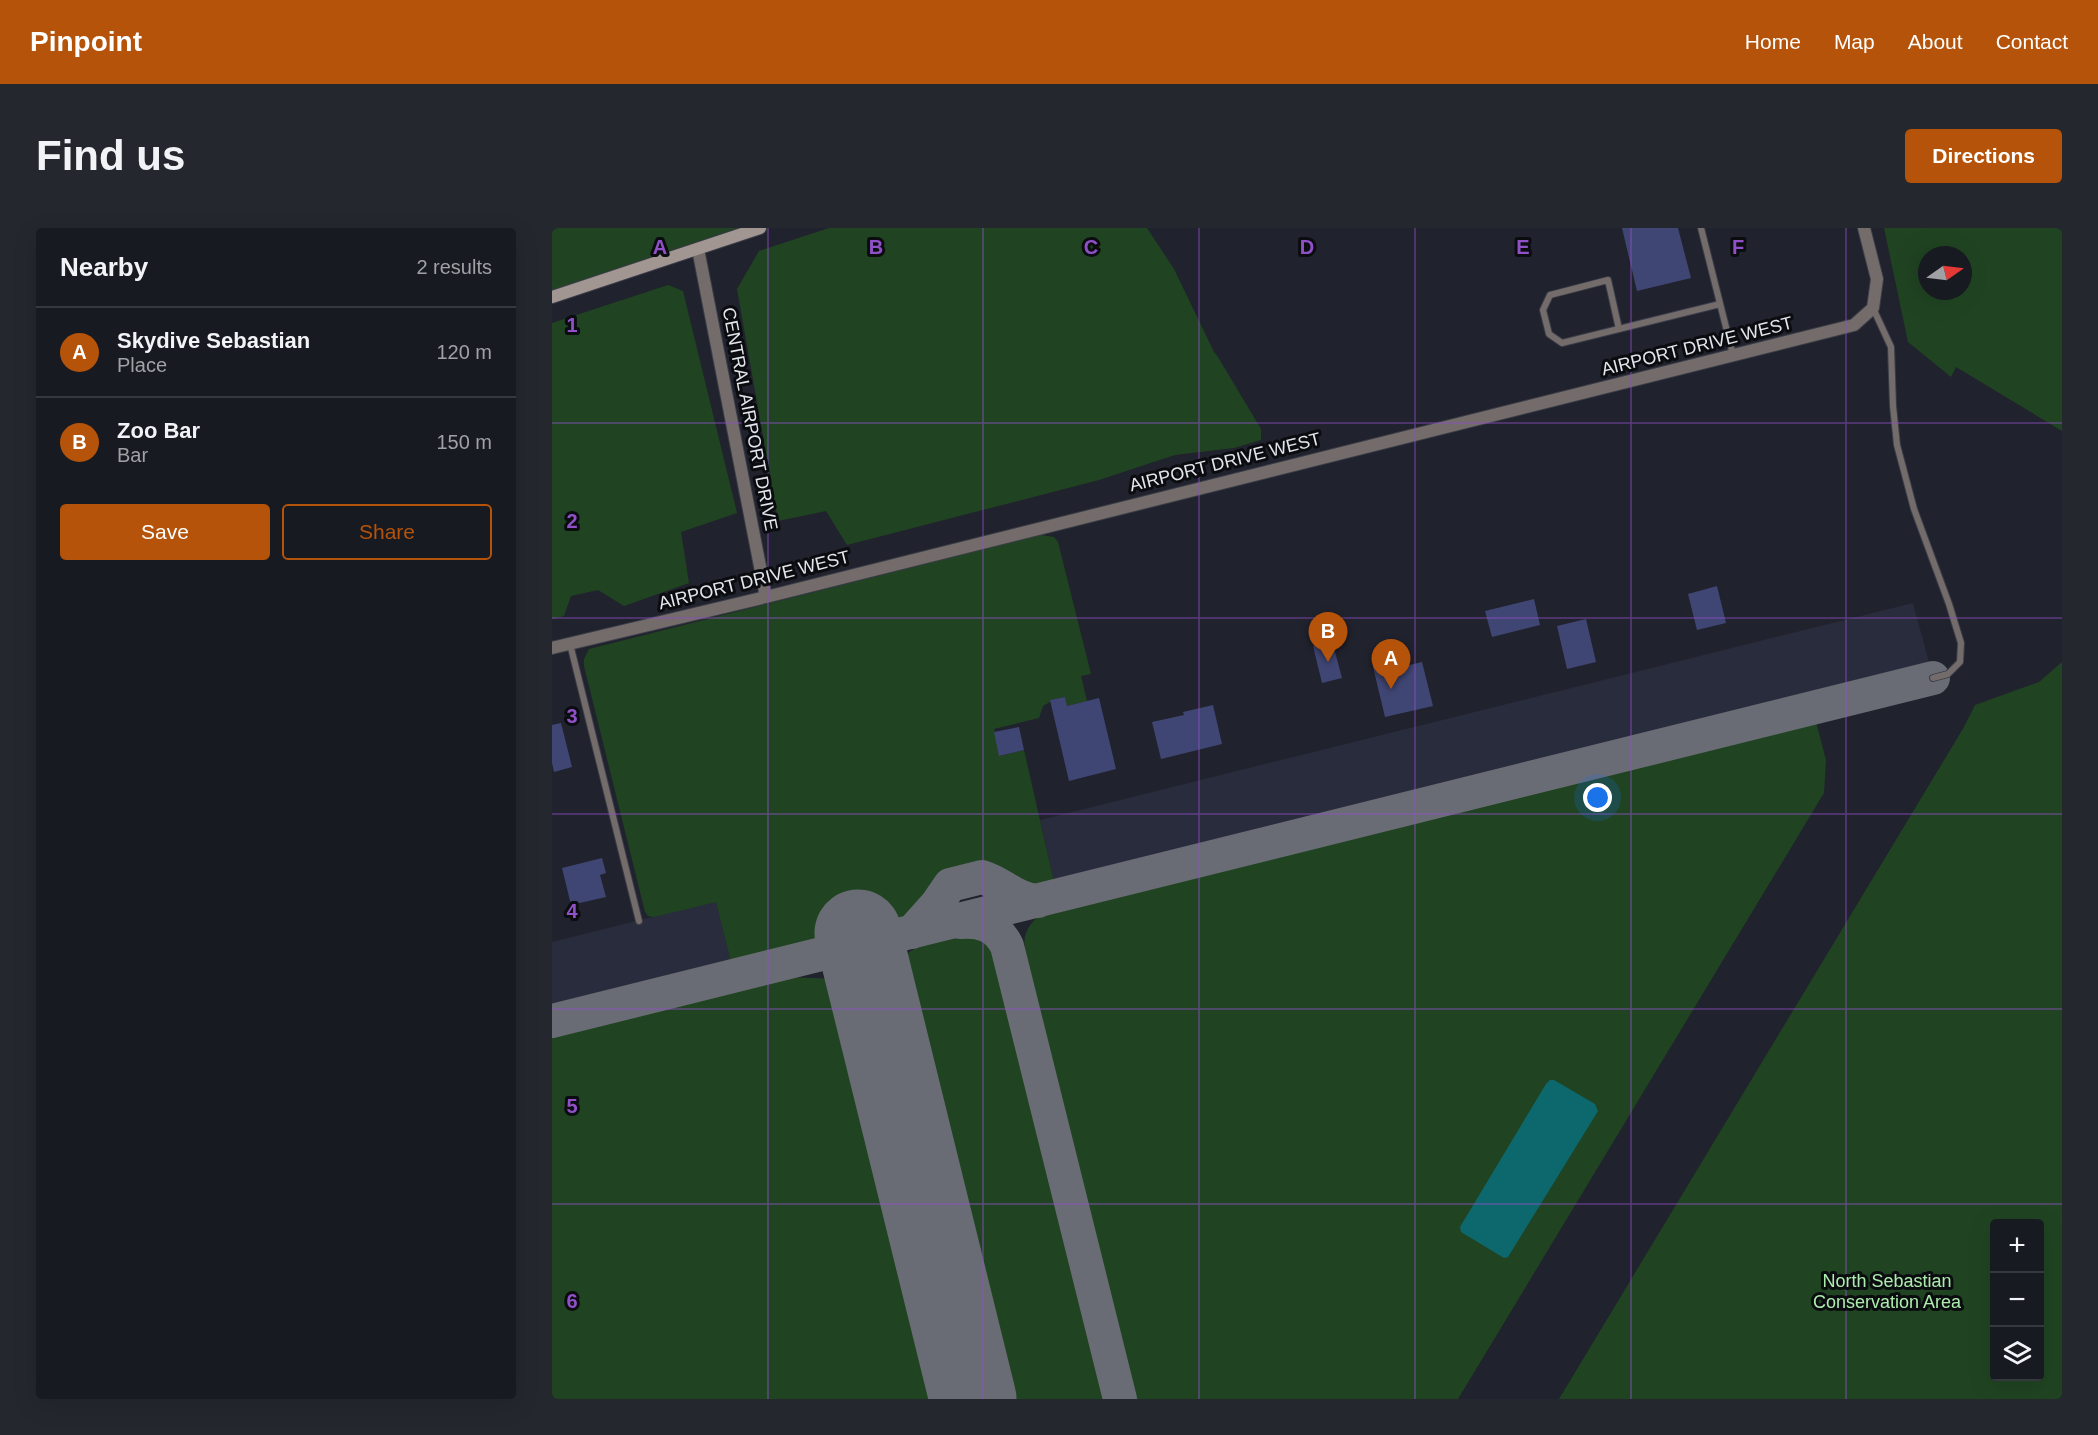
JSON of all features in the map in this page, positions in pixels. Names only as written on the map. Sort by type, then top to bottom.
[{"type":"main road","points":[[552,297],[760,228]]},
{"type":"street","points":[[1864,228],[1877,279],[1873,308]]},
{"type":"street","name":"CENTRAL AIRPORT DRIVE","points":[[698,249],[766,597]]},
{"type":"street","name":"AIRPORT DRIVE WEST","points":[[552,648],[766,597],[1854,326],[1873,308]]},
{"type":"lane","points":[[1701,228],[1733,355]]},
{"type":"lane","points":[[1619,329],[1608,280],[1550,295],[1543,310],[1549,334],[1562,343],[1619,329],[1720,304]]},
{"type":"lane","points":[[1873,308],[1891,347],[1897,445],[1914,509],[1961,643],[1960,662],[1948,674],[1933,678]]},
{"type":"lane","points":[[570,643],[639,921]]},
{"type":"shaded area","points":[[1913,603],[1930,666],[1054,882],[1040,820]]},
{"type":"shaded area","points":[[716,901],[731,962],[552,1006],[552,942]]},
{"type":"green space","points":[[552,228],[738,228],[552,290]]},
{"type":"green space","points":[[829,228],[1147,228],[1174,269],[1214,352],[1261,429],[1261,440],[1234,448],[1175,455],[1099,480],[847,545],[826,511],[778,521],[737,289],[759,251]]},
{"type":"green space","points":[[1884,228],[2062,228],[2062,431],[1956,367],[1951,377],[1908,342]]},
{"type":"green space","points":[[668,285],[683,291],[737,513],[681,532],[689,583],[624,606],[598,590],[571,596],[564,616],[552,619],[552,323]]},
{"type":"green space","points":[[1041,535],[1054,537],[1058,542],[1091,674],[1081,676],[1087,701],[1067,706],[1065,697],[1050,700],[1043,706],[1039,718],[994,729],[1000,756],[1024,750],[1054,882],[1030,886],[988,862],[979,861],[939,873],[909,916],[900,920],[731,962],[716,902],[654,917],[648,916],[645,912],[584,666],[584,659],[589,649]]},
{"type":"green space","name":"North Sebastian Conservation Area","points":[[2062,662],[2062,1399],[1559,1399],[1964,727],[1975,705],[2039,682]]},
{"type":"green space","points":[[1816,722],[1826,760],[1824,793],[1458,1399],[1135,1399],[1026,957],[1024,945],[1026,934],[1034,920],[1039,916]]},
{"type":"green space","points":[[963,935],[981,938],[989,944],[998,960],[1106,1399],[1000,1399],[897,982],[898,969],[909,952],[929,943]]},
{"type":"green space","points":[[785,977],[840,979],[844,984],[947,1399],[552,1399],[552,1036]]},
{"type":"water","points":[[1550,1080],[1554,1080],[1595,1104],[1598,1111],[1508,1257],[1504,1258],[1461,1232],[1460,1227]]},
{"type":"building","points":[[1622,228],[1678,228],[1691,278],[1637,291]]},
{"type":"building","points":[[1717,586],[1726,623],[1697,630],[1688,594]]},
{"type":"building","points":[[1534,599],[1540,625],[1492,637],[1485,611]]},
{"type":"building","points":[[1586,619],[1596,662],[1567,669],[1557,626]]},
{"type":"building","points":[[1332,641],[1342,678],[1322,683],[1313,646]]},
{"type":"building","points":[[1396,661],[1398,668],[1422,662],[1433,706],[1385,717],[1373,667]]},
{"type":"building","points":[[1065,697],[1067,706],[1099,698],[1116,769],[1069,781],[1050,700]]},
{"type":"building","points":[[1213,705],[1222,744],[1161,759],[1152,722],[1184,715],[1183,712]]},
{"type":"building","points":[[561,723],[572,767],[554,772],[552,725]]},
{"type":"building","points":[[1019,727],[1024,750],[999,756],[994,732]]},
{"type":"building","points":[[602,858],[606,873],[600,875],[606,897],[571,905],[562,868]]},
{"type":"taxiway","points":[[552,1021],[1933,678]]},
{"type":"taxiway","points":[[912,932],[937,904],[950,885],[982,877],[1016,895],[1038,901]]},
{"type":"taxiway","points":[[960,922],[975,922],[988,926],[1003,939],[1007,946],[1120,1399]]},
{"type":"runway","points":[[858,933],[973,1399]]},
{"type":"place","name":"Zoo Bar","points":[[1328,662]]},
{"type":"place","name":"Skydive Sebastian","points":[[1391,689]]}]
